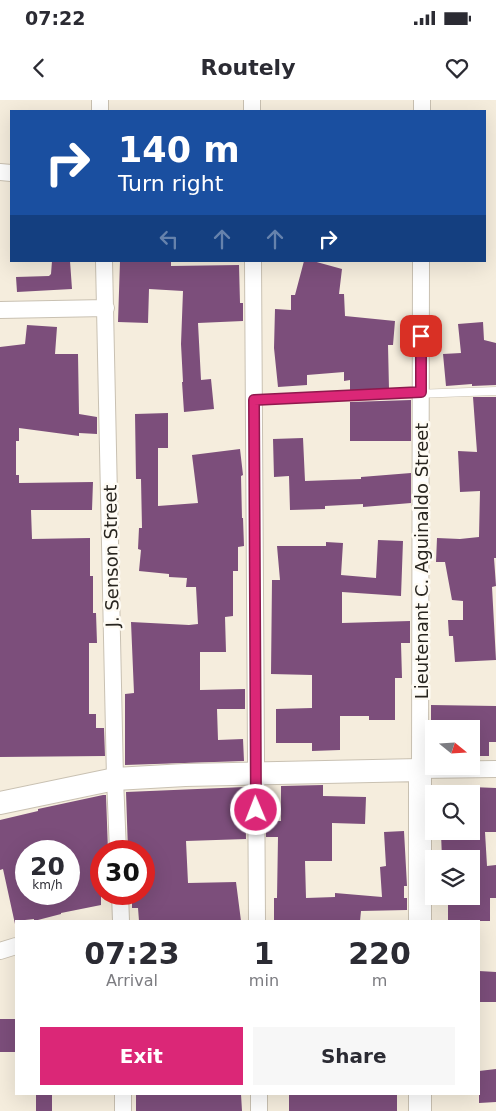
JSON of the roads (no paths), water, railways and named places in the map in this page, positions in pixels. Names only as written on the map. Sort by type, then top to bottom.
[{"type":"street","name":"J. Senson Street","points":[[104,262],[118,840]]},
{"type":"street","points":[[253,262],[257,920]]},
{"type":"street","name":"Lieutenant C. Aguinaldo Street","points":[[420,920],[421,262]]},
{"type":"street","points":[[0,310],[106,308]]},
{"type":"street","points":[[0,803],[115,778],[496,769]]},
{"type":"street","points":[[119,920],[120,905]]},
{"type":"street","points":[[0,951],[15,946]]},
{"type":"street","points":[[122,1095],[123,1111]]},
{"type":"street","points":[[259,1095],[259,1111]]},
{"type":"street","points":[[420,1095],[420,1111]]},
{"type":"lane","points":[[254,400],[421,392],[496,391]]}]
